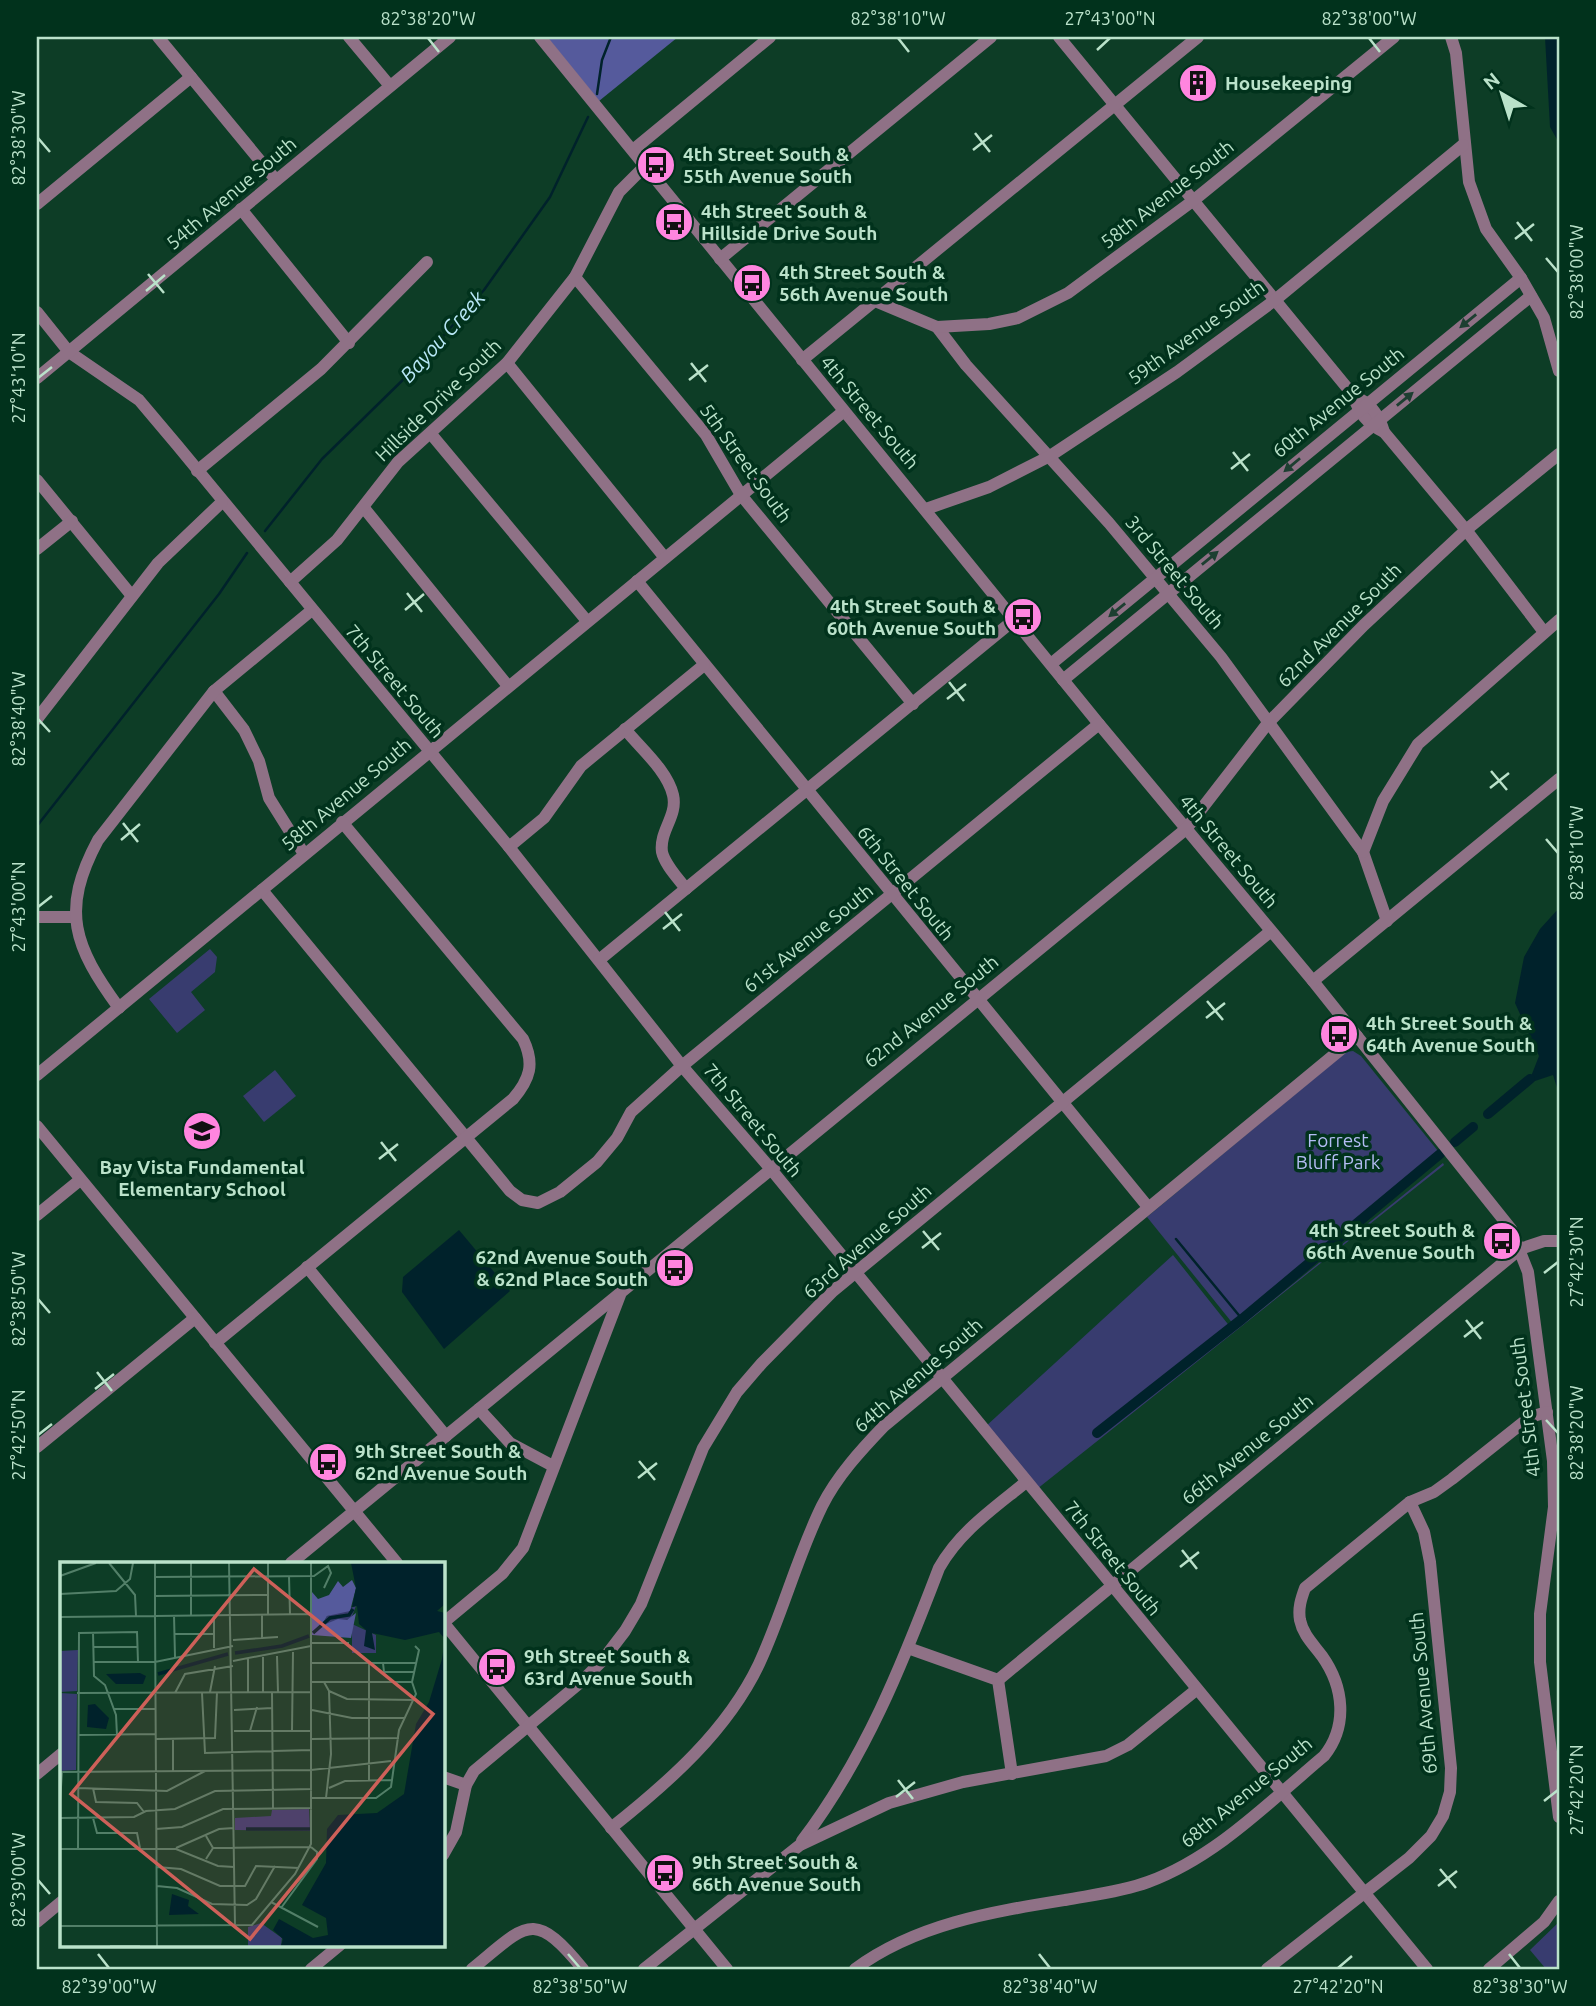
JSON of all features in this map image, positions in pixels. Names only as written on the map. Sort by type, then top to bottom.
[{"type":"street","points":[[159,37],[276,180]]},
{"type":"street","points":[[349,37],[390,86]]},
{"type":"street","name":"54th Avenue South","points":[[37,378],[450,37]]},
{"type":"street","name":"4th Street South","points":[[540,37],[1099,724],[1313,981],[1505,1220],[1528,1272],[1553,1461],[1554,1507],[1540,1614],[1540,1662],[1559,1818]]},
{"type":"street","points":[[633,150],[770,37]]},
{"type":"street","points":[[720,259],[991,37]]},
{"type":"street","points":[[1059,37],[1466,530],[1544,632]]},
{"type":"street","points":[[802,360],[1198,37]]},
{"type":"street","name":"58th Avenue South","points":[[937,327],[989,324],[1038,310],[1068,293],[1194,200],[1394,37]]},
{"type":"street","points":[[1451,37],[1456,54],[1463,145],[1469,183],[1486,229],[1521,278],[1548,327],[1559,371]]},
{"type":"street","points":[[37,204],[191,77]]},
{"type":"street","name":"59th Avenue South","points":[[926,509],[989,487],[1050,456],[1177,372],[1275,300],[1463,145]]},
{"type":"street","name":"Hillside Drive South","points":[[290,582],[337,540],[398,462],[507,363],[575,277],[619,192],[645,166]]},
{"type":"street","points":[[241,209],[349,343]]},
{"type":"street","points":[[197,471],[349,343],[427,262]]},
{"type":"street","name":"5th Street South","points":[[575,277],[705,435],[741,495],[913,704]]},
{"type":"street","name":"60th Avenue South","points":[[1051,664],[1521,278]]},
{"type":"street","name":"60th Avenue South","points":[[1063,680],[1378,426],[1531,296]]},
{"type":"street","name":"3rd Street South","points":[[875,301],[937,327],[967,365],[1156,578],[1221,657],[1363,852],[1387,920]]},
{"type":"street","name":"7th Street South","points":[[37,312],[69,352],[139,400],[509,847],[682,1066],[770,1168],[940,1379],[1427,1969]]},
{"type":"street","points":[[507,363],[666,558]]},
{"type":"street","name":"58th Avenue South","points":[[37,1075],[844,411]]},
{"type":"street","points":[[431,433],[587,621]]},
{"type":"street","name":"62nd Avenue South","points":[[292,1562],[1186,829],[1268,723],[1364,625],[1466,530],[1559,454]]},
{"type":"street","points":[[37,480],[132,596]]},
{"type":"street","points":[[37,719],[158,564],[222,502]]},
{"type":"street","points":[[364,508],[508,686]]},
{"type":"street","points":[[37,550],[72,521]]},
{"type":"street","name":"6th Street South","points":[[637,581],[1148,1207]]},
{"type":"street","points":[[118,1008],[91,969],[80,944],[75,917],[85,864],[98,840],[214,691],[312,610]]},
{"type":"street","points":[[599,960],[1014,620]]},
{"type":"street","points":[[1363,852],[1383,802],[1418,744],[1559,620]]},
{"type":"street","points":[[509,847],[544,818],[581,766],[704,665]]},
{"type":"street","points":[[214,691],[244,730],[259,761],[269,799],[304,854]]},
{"type":"street","name":"61st Avenue South","points":[[466,1138],[522,1200],[538,1203],[548,1199],[590,1168],[617,1139],[631,1112],[682,1066],[1099,724]]},
{"type":"street","points":[[625,729],[666,779],[673,792],[675,805],[662,837],[663,854],[686,889]]},
{"type":"street","points":[[1313,981],[1559,779]]},
{"type":"street","points":[[215,1343],[466,1138],[523,1087],[530,1074],[530,1060],[523,1039],[342,822]]},
{"type":"street","points":[[262,890],[466,1138]]},
{"type":"street","points":[[37,917],[75,917]]},
{"type":"street","name":"63rd Avenue South","points":[[444,1853],[456,1832],[466,1785],[485,1759],[581,1682],[625,1631],[641,1604],[703,1448],[737,1392],[833,1291],[1270,931]]},
{"type":"street","name":"64th Avenue South","points":[[611,1828],[658,1791],[689,1760],[739,1699],[759,1664],[823,1504],[869,1442],[940,1379],[1357,1036]]},
{"type":"street","points":[[37,1126],[396,1562]]},
{"type":"street","points":[[37,1215],[80,1180]]},
{"type":"street","points":[[1520,1249],[1544,1241],[1559,1241]]},
{"type":"street","name":"66th Avenue South","points":[[998,1680],[1520,1249]]},
{"type":"street","points":[[307,1267],[446,1436]]},
{"type":"street","points":[[444,1622],[502,1574],[518,1555],[531,1532],[553,1466],[622,1291]]},
{"type":"street","points":[[37,1447],[195,1318]]},
{"type":"street","points":[[479,1409],[510,1443],[553,1466]]},
{"type":"street","name":"68th Avenue South","points":[[855,1969],[893,1946],[960,1920],[1113,1892],[1156,1879],[1205,1854],[1324,1756],[1333,1744],[1340,1719],[1338,1686],[1300,1622],[1300,1601],[1305,1588],[1410,1502],[1434,1492],[1530,1417],[1547,1412]]},
{"type":"street","points":[[800,1845],[854,1765],[882,1710],[939,1568],[949,1550],[963,1533],[1026,1482]]},
{"type":"street","name":"69th Avenue South","points":[[1267,1969],[1365,1893],[1431,1836],[1443,1816],[1450,1791],[1451,1768],[1430,1562],[1424,1532],[1410,1502]]},
{"type":"street","points":[[444,1624],[727,1969]]},
{"type":"street","points":[[908,1648],[998,1680],[1012,1774]]},
{"type":"street","points":[[644,1969],[800,1845],[889,1803],[963,1782],[1106,1756],[1128,1745],[1196,1690]]},
{"type":"street","points":[[1546,1717],[1559,1715]]},
{"type":"street","points":[[37,1774],[60,1755]]},
{"type":"street","points":[[444,1777],[466,1785]]},
{"type":"street","points":[[1489,1969],[1544,1922],[1559,1901]]},
{"type":"street","points":[[37,1922],[60,1903]]},
{"type":"street","points":[[472,1969],[514,1935],[540,1929],[552,1934],[583,1969]]},
{"type":"street","points":[[311,1969],[339,1946]]},
{"type":"green space","points":[[210,949],[217,957],[215,972],[191,992],[205,1010],[177,1033],[149,999]]},
{"type":"green space","name":"Forrest Bluff Park","points":[[1353,1051],[1361,1056],[1438,1151],[1440,1159],[1234,1325],[1147,1217],[1346,1052]]},
{"type":"green space","points":[[275,1070],[296,1096],[264,1122],[243,1096]]},
{"type":"green space","points":[[1443,1163],[1444,1165],[1037,1489],[985,1427],[1173,1255],[1231,1328],[1237,1329]]},
{"type":"green space","points":[[1559,1922],[1559,1969],[1546,1969],[1530,1950]]},
{"type":"shaded area","points":[[547,37],[678,37],[599,101]]},
{"type":"shaded area","points":[[1545,37],[1559,37],[1559,143],[1550,127]]},
{"type":"shaded area","points":[[1559,908],[1559,1094],[1553,1075],[1532,1082],[1530,1079],[1539,1056],[1515,1003],[1524,957],[1540,929]]},
{"type":"shaded area","points":[[459,1230],[510,1291],[444,1349],[402,1292],[403,1277]]},
{"type":"waterway","name":"Bayou Creek","points":[[597,94],[602,60],[611,37]]},
{"type":"waterway","name":"Bayou Creek","points":[[265,531],[322,459],[413,370],[484,290],[550,197],[588,117]]},
{"type":"waterway","name":"Bayou Creek","points":[[37,826],[219,594],[247,553]]},
{"type":"waterway","points":[[1488,1114],[1530,1079]]},
{"type":"waterway","points":[[1455,1142],[1473,1127]]},
{"type":"waterway","points":[[1097,1433],[1242,1319],[1440,1154]]},
{"type":"waterway","points":[[1176,1239],[1242,1319]]},
{"type":"place","name":"Housekeeping","points":[[1198,83]]},
{"type":"place","name":"4th Street South & 55th Avenue South","points":[[656,165]]},
{"type":"place","name":"4th Street South & Hillside Drive South","points":[[674,222]]},
{"type":"place","name":"4th Street South & 56th Avenue South","points":[[752,283]]},
{"type":"place","name":"4th Street South & 60th Avenue South","points":[[1023,617]]},
{"type":"place","name":"4th Street South & 64th Avenue South","points":[[1339,1034]]},
{"type":"place","name":"Bay Vista Fundamental Elementary School","points":[[202,1131]]},
{"type":"place","name":"4th Street South & 66th Avenue South","points":[[1502,1241]]},
{"type":"place","name":"62nd Avenue South & 62nd Place South","points":[[675,1268]]},
{"type":"place","name":"9th Street South & 62nd Avenue South","points":[[328,1462]]},
{"type":"place","name":"9th Street South & 63rd Avenue South","points":[[497,1667]]},
{"type":"place","name":"9th Street South & 66th Avenue South","points":[[665,1873]]}]
